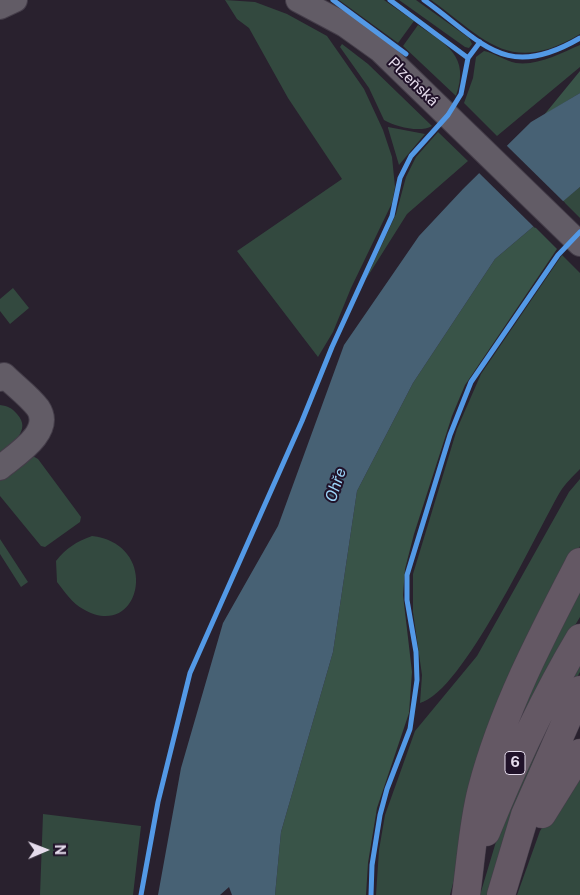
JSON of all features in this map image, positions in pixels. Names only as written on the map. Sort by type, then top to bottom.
[{"type":"highway","points":[[468,895],[481,790],[505,719],[534,650],[580,562]]},
{"type":"highway","name":"6","points":[[468,895],[483,840],[506,781],[554,680],[580,638]]},
{"type":"highway","name":"6","points":[[501,895],[525,815],[580,690]]},
{"type":"highway","points":[[506,895],[549,800],[580,753]]},
{"type":"street","points":[[0,7],[15,0]]},
{"type":"street","name":"Plzeňská","points":[[298,0],[345,25],[380,50],[580,244]]},
{"type":"street","points":[[0,379],[4,375],[38,409],[42,422],[38,433],[0,468]]},
{"type":"green space","points":[[225,0],[255,2],[287,14],[327,36],[364,89],[383,130],[392,157],[395,187],[392,203],[351,288],[333,332],[318,357],[237,251],[342,179],[288,98],[249,28],[237,19]]},
{"type":"green space","points":[[339,0],[384,0],[414,21],[398,43]]},
{"type":"green space","points":[[399,0],[416,0],[469,38],[472,44],[469,48],[465,47]]},
{"type":"green space","points":[[431,0],[580,0],[580,34],[556,46],[535,52],[517,52],[500,48],[484,39]]},
{"type":"green space","points":[[418,25],[446,46],[458,61],[460,82],[456,96],[403,46]]},
{"type":"green space","points":[[342,44],[368,64],[432,126],[415,129],[395,125],[384,120],[369,88],[340,47]]},
{"type":"green space","points":[[580,45],[580,67],[497,136],[464,103],[473,78],[476,57],[484,51],[516,63],[533,63]]},
{"type":"green space","points":[[580,71],[580,93],[544,115]]},
{"type":"green space","points":[[388,128],[425,134],[399,165]]},
{"type":"green space","points":[[438,132],[468,161],[407,214],[366,279],[396,214],[406,177],[416,157]]},
{"type":"green space","points":[[580,187],[580,218],[563,201]]},
{"type":"green space","points":[[534,226],[557,249],[465,385],[452,416],[414,534],[405,569],[403,595],[412,672],[409,713],[377,808],[368,863],[366,895],[275,895],[281,832],[333,652],[357,491],[413,383],[495,259]]},
{"type":"green space","points":[[562,255],[580,273],[580,469],[560,492],[497,610],[477,643],[437,693],[420,703],[422,675],[413,612],[413,574],[457,429],[481,374]]},
{"type":"green space","points":[[13,288],[29,308],[10,324],[0,311],[0,299]]},
{"type":"green space","points":[[0,405],[13,410],[21,420],[22,426],[19,436],[15,441],[0,453]]},
{"type":"green space","points":[[31,455],[38,459],[81,517],[80,522],[45,547],[41,546],[0,496],[0,480]]},
{"type":"green space","points":[[580,479],[580,546],[564,579],[464,840],[450,895],[376,895],[379,850],[385,815],[415,731],[477,656],[569,492]]},
{"type":"green space","points":[[92,536],[114,543],[128,556],[135,572],[136,588],[130,603],[119,613],[103,616],[79,607],[57,582],[56,561],[72,546]]},
{"type":"green space","points":[[0,539],[28,582],[21,587],[0,554]]},
{"type":"green space","points":[[580,583],[580,617],[507,753],[512,730]]},
{"type":"green space","points":[[580,657],[580,672],[540,745],[518,797],[488,895],[480,895],[504,815]]},
{"type":"green space","points":[[580,768],[580,895],[517,895],[540,831]]},
{"type":"green space","points":[[43,814],[141,826],[133,895],[40,895]]},
{"type":"water","name":"Ohře","points":[[580,93],[580,187],[495,259],[413,383],[357,491],[333,652],[281,832],[275,895],[232,895],[229,887],[220,895],[158,895],[181,768],[223,623],[278,526],[344,345],[419,236],[463,189],[531,122]]},
{"type":"pier","points":[[505,144],[565,203],[535,228],[477,171]]},
{"type":"cycle path","points":[[333,0],[406,54]]},
{"type":"cycle path","points":[[390,0],[468,58],[480,42]]},
{"type":"cycle path","points":[[424,0],[480,42],[496,51],[513,56],[532,57],[554,51],[580,38]]},
{"type":"cycle path","points":[[141,895],[158,802],[190,673],[302,421],[332,347],[392,216],[400,178],[411,156],[448,115],[461,94],[468,58]]},
{"type":"cycle path","points":[[371,895],[372,865],[380,815],[387,789],[410,729],[417,680],[416,652],[407,600],[407,575],[450,435],[471,382],[558,255],[580,232]]}]
